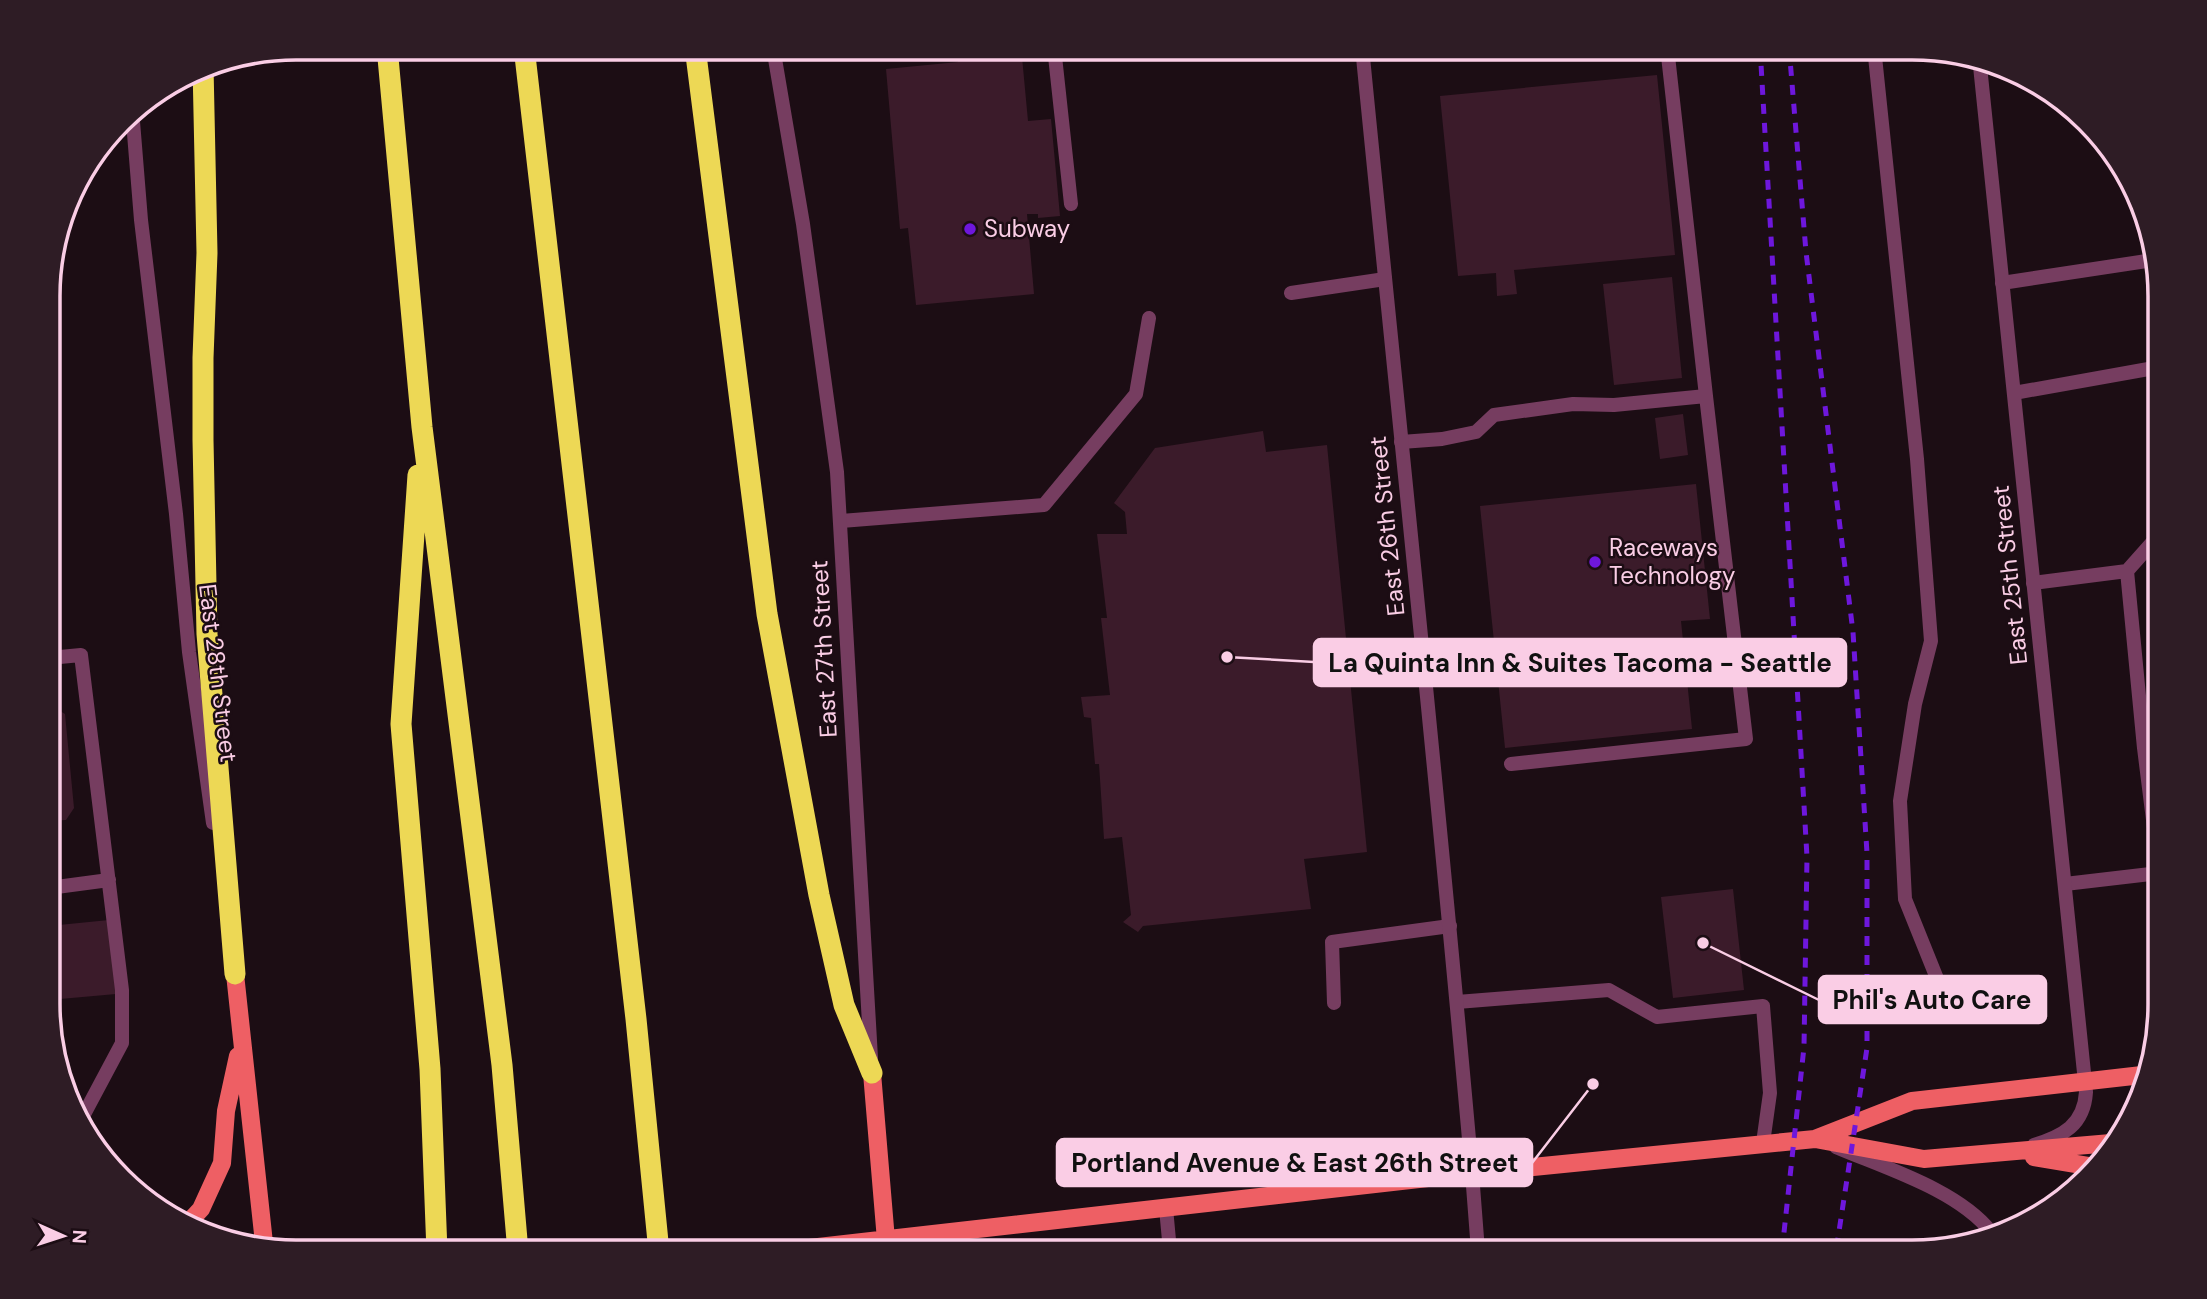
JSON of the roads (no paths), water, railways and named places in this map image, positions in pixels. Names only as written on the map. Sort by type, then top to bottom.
[{"type":"highway","points":[[388,60],[422,427],[502,1065],[517,1240]]},
{"type":"highway","points":[[525,60],[636,1019],[658,1240]]},
{"type":"highway","points":[[697,60],[767,614],[819,895],[844,1005],[872,1073]]},
{"type":"highway","points":[[203,79],[207,254],[203,440],[207,634],[235,974]]},
{"type":"highway","points":[[422,427],[401,724],[429,1069],[436,1240]]},
{"type":"main road","name":"East 28th Street","points":[[235,974],[263,1237]]},
{"type":"main road","points":[[194,1217],[201,1209],[222,1163],[226,1111],[241,1039]]},
{"type":"main road","name":"East 27th Street","points":[[872,1073],[885,1240]]},
{"type":"main road","points":[[1815,1139],[1912,1101],[2136,1076]]},
{"type":"main road","points":[[933,1240],[1166,1208],[1763,1143],[1815,1139],[1924,1159],[2101,1144]]},
{"type":"main road","points":[[2010,1153],[2082,1165]]},
{"type":"street","name":"East 27th Street","points":[[775,60],[803,224],[837,472],[872,1073]]},
{"type":"street","points":[[1055,60],[1070,204]]},
{"type":"street","name":"East 26th Street","points":[[1363,60],[1428,682],[1477,1239]]},
{"type":"street","points":[[1511,764],[1746,738],[1668,60]]},
{"type":"street","points":[[1875,60],[1917,459],[1931,641],[1915,704],[1899,801],[1905,899],[1938,981]]},
{"type":"street","name":"East 25th Street","points":[[1980,70],[2085,1081],[2083,1110],[2072,1129],[2049,1141],[2010,1153]]},
{"type":"street","name":"East 28th Street","points":[[133,125],[141,220],[176,514],[188,652],[235,974]]},
{"type":"street","points":[[2002,283],[2145,261]]},
{"type":"street","points":[[1291,293],[1385,279]]},
{"type":"street","points":[[841,521],[1044,505],[1136,394],[1149,318]]},
{"type":"street","points":[[2014,393],[2147,369]]},
{"type":"street","points":[[1401,442],[1442,439],[1476,432],[1494,415],[1573,404],[1614,405],[1706,396]]},
{"type":"street","points":[[2033,583],[2127,572],[2147,549]]},
{"type":"street","points":[[2127,572],[2147,772]]},
{"type":"street","points":[[60,657],[81,655],[122,990],[122,1044],[86,1111]]},
{"type":"street","points":[[2065,884],[2147,872]]},
{"type":"street","points":[[60,887],[108,880]]},
{"type":"street","points":[[1334,1003],[1332,942],[1450,926]]},
{"type":"street","points":[[1457,1002],[1609,990],[1657,1017],[1763,1006],[1770,1093],[1763,1143]]},
{"type":"street","points":[[1815,1139],[1961,1203],[1987,1227]]},
{"type":"street","points":[[1166,1208],[1169,1239]]},
{"type":"railway","points":[[1761,60],[1807,857],[1804,1047],[1783,1239]]},
{"type":"railway","points":[[1790,60],[1806,252],[1853,632],[1867,853],[1867,1048],[1838,1239]]},
{"type":"place","name":"Subway","points":[[970,229]]},
{"type":"place","name":"Raceways Technology","points":[[1595,562]]},
{"type":"place","name":"La Quinta Inn & Suites Tacoma - Seattle","points":[[1227,657]]},
{"type":"place","name":"Phil's Auto Care","points":[[1703,943]]},
{"type":"place","name":"Portland Avenue & East 26th Street","points":[[1593,1084]]}]
